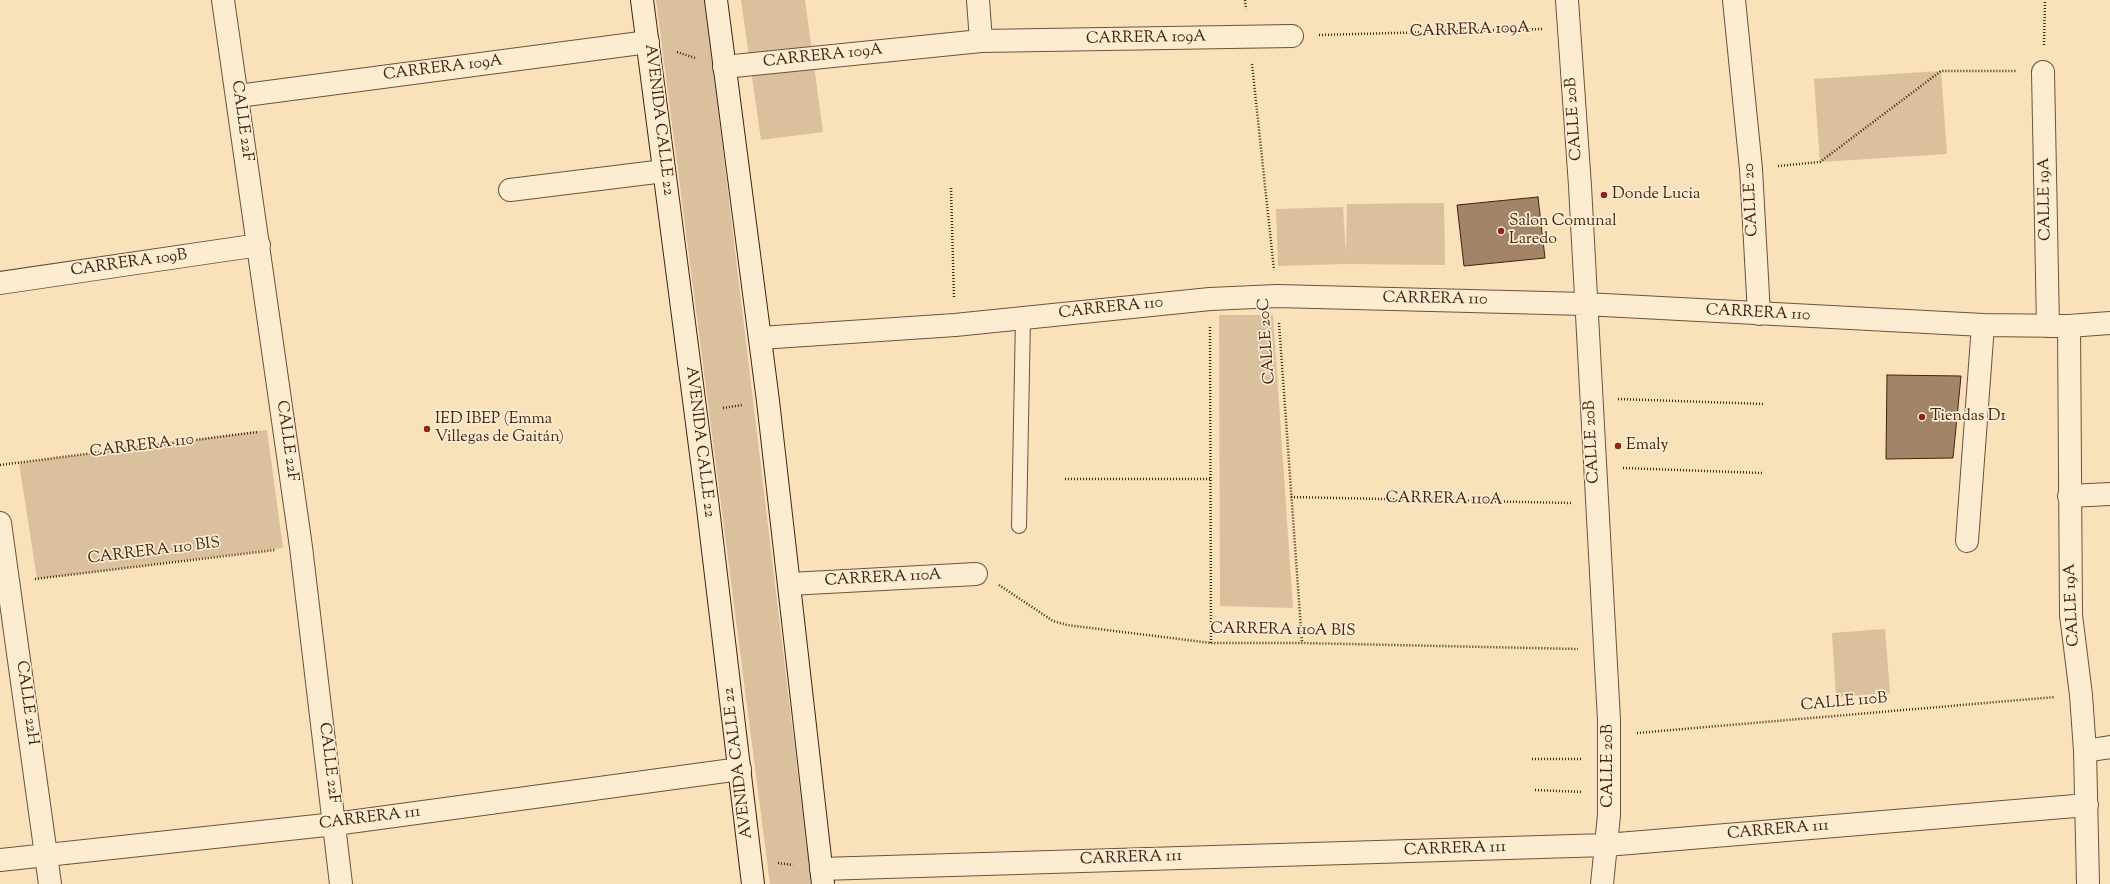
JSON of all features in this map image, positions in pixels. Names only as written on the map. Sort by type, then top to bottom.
[{"type":"street","name":"CALLE 22F","points":[[223,0],[238,96],[301,547],[341,884]]},
{"type":"street","name":"AVENIDA CALLE 22","points":[[642,0],[740,769],[753,884]]},
{"type":"street","points":[[716,0],[768,401],[822,876]]},
{"type":"street","points":[[978,0],[981,41]]},
{"type":"street","name":"CALLE 20B","points":[[1567,0],[1591,398],[1609,735],[1609,793],[1602,884]]},
{"type":"street","name":"CALLE 20","points":[[1734,0],[1751,169],[1759,314]]},
{"type":"street","name":"CARRERA 109A","points":[[724,67],[981,41],[1249,38],[1292,36]]},
{"type":"street","name":"CARRERA 109A","points":[[238,96],[648,42]]},
{"type":"street","name":"CALLE 19A","points":[[2043,72],[2069,496],[2071,615],[2081,695],[2085,751],[2088,884]]},
{"type":"street","points":[[510,190],[664,171]]},
{"type":"street","name":"CARRERA 109B","points":[[0,283],[259,245]]},
{"type":"street","name":"CARRERA 110","points":[[760,338],[955,324],[1210,299],[1277,296],[1585,304],[1983,325],[2058,326],[2110,323]]},
{"type":"street","points":[[1967,541],[1983,325]]},
{"type":"street","points":[[2069,496],[2110,494]]},
{"type":"street","name":"CALLE 22H","points":[[0,523],[50,884]]},
{"type":"street","name":"CARRERA 110A","points":[[790,584],[976,574]]},
{"type":"street","points":[[2085,751],[2110,747]]},
{"type":"street","name":"CARRERA 111","points":[[0,860],[335,824],[740,769]]},
{"type":"street","name":"CARRERA 111","points":[[822,876],[1606,845],[2087,805]]},
{"type":"lane","points":[[1019,526],[1023,318]]},
{"type":"path","points":[[1751,169],[1820,162],[1941,71],[2043,72],[2045,0]]},
{"type":"path","name":"CARRERA 109A","points":[[1292,36],[1569,28]]},
{"type":"path","name":"CALLE 20C","points":[[1249,38],[1277,296],[1302,643]]},
{"type":"path","points":[[648,42],[724,67]]},
{"type":"path","points":[[951,188],[955,324]]},
{"type":"path","points":[[1210,299],[1211,643]]},
{"type":"path","points":[[1591,398],[1764,404]]},
{"type":"path","points":[[695,412],[768,401]]},
{"type":"path","name":"CARRERA 110","points":[[0,465],[284,428]]},
{"type":"path","points":[[1594,467],[1762,473]]},
{"type":"path","points":[[1065,479],[1211,479]]},
{"type":"path","name":"CARRERA 110A","points":[[1291,497],[1596,503]]},
{"type":"path","name":"CARRERA 110 BIS","points":[[9,582],[301,547]]},
{"type":"path","name":"CARRERA 110A BIS","points":[[976,574],[987,577],[1053,621],[1067,625],[1211,643],[1302,643],[1605,650]]},
{"type":"path","name":"CALLE 110B","points":[[1609,735],[2081,695]]},
{"type":"path","points":[[1532,759],[1609,759]]},
{"type":"path","points":[[1535,790],[1609,793]]},
{"type":"path","points":[[750,859],[822,876]]},
{"type":"shaded area","points":[[656,0],[705,0],[811,884],[770,884]]},
{"type":"shaded area","points":[[741,0],[805,0],[823,132],[761,140]]},
{"type":"shaded area","points":[[1941,71],[1947,154],[1820,162],[1814,79]]},
{"type":"shaded area","points":[[1444,203],[1445,265],[1346,264],[1278,266],[1276,209],[1343,207],[1346,254],[1347,204]]},
{"type":"shaded area","points":[[1219,315],[1273,315],[1293,608],[1220,606]]},
{"type":"shaded area","points":[[267,430],[283,548],[37,579],[19,463]]},
{"type":"shaded area","points":[[1885,629],[1890,693],[1836,697],[1832,633]]},
{"type":"building","name":"Salon Comunal Laredo","points":[[1538,197],[1545,258],[1464,266],[1457,205]]},
{"type":"building","name":"Tiendas D1","points":[[1887,375],[1961,376],[1953,458],[1886,459]]},
{"type":"place","name":"Donde Lucia","points":[[1604,195]]},
{"type":"place","name":"Salon Comunal Laredo","points":[[1501,231]]},
{"type":"place","name":"Tiendas D1","points":[[1922,417]]},
{"type":"place","name":"IED IBEP (Emma Villegas de Gaitán)","points":[[427,429]]},
{"type":"place","name":"Emaly","points":[[1618,446]]}]
